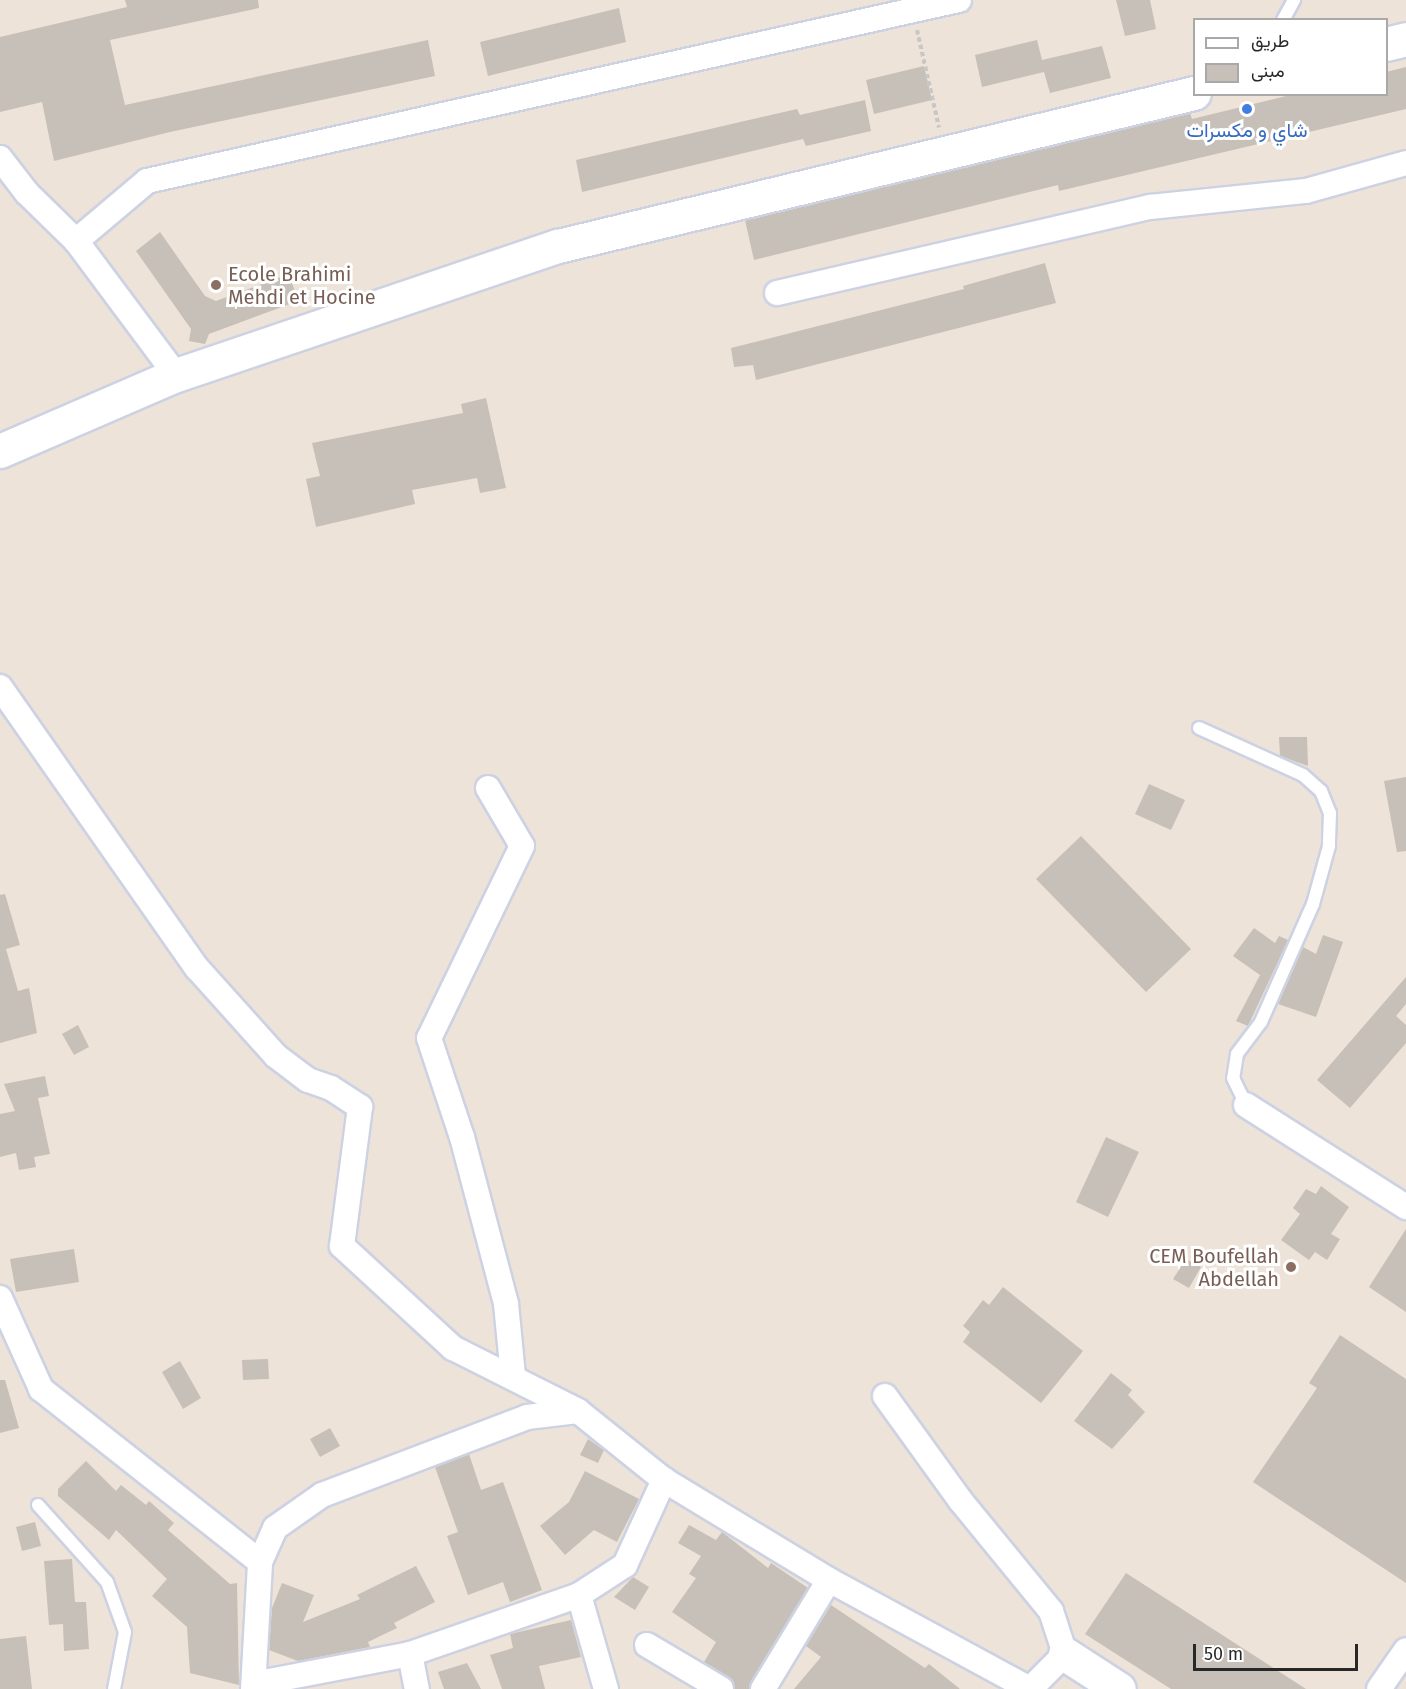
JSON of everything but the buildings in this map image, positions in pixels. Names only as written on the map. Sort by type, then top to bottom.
[{"type":"street","points":[[76,241],[147,181],[177,171],[959,0]]},
{"type":"street","points":[[1388,44],[1406,39]]},
{"type":"street","points":[[0,451],[176,375],[558,246],[1193,93]]},
{"type":"street","points":[[0,158],[27,193],[76,241],[176,375]]},
{"type":"street","points":[[777,293],[1149,207],[1306,191],[1406,163]]},
{"type":"street","points":[[0,687],[197,968],[276,1056],[308,1080],[331,1088],[360,1107],[342,1246],[453,1348],[513,1376],[578,1411],[664,1480],[829,1580],[1030,1689],[1065,1654]]},
{"type":"street","points":[[488,788],[522,846],[429,1038],[462,1137],[506,1304],[513,1376]]},
{"type":"street","points":[[1246,1105],[1406,1207]]},
{"type":"street","points":[[0,1298],[41,1389],[260,1562]]},
{"type":"street","points":[[885,1396],[960,1500],[1051,1611],[1065,1654],[1119,1689]]},
{"type":"street","points":[[255,1689],[260,1562],[275,1528],[322,1495],[527,1417],[578,1411]]},
{"type":"street","points":[[255,1689],[269,1680],[410,1654],[579,1595],[625,1565],[664,1480]]},
{"type":"street","points":[[763,1689],[829,1580]]},
{"type":"street","points":[[579,1595],[606,1689]]},
{"type":"street","points":[[647,1645],[721,1689]]},
{"type":"street","points":[[1379,1689],[1406,1650]]},
{"type":"street","points":[[410,1654],[417,1689]]},
{"type":"lane","points":[[1284,18],[1294,0]]},
{"type":"lane","points":[[1199,728],[1304,775],[1321,791],[1330,813],[1329,846],[1313,904],[1261,1022],[1237,1054],[1233,1078],[1246,1105]]},
{"type":"lane","points":[[38,1506],[106,1582],[125,1632],[114,1689]]},
{"type":"path","points":[[912,11],[945,154]]},
{"type":"place","name":"شاي و مكسرات","points":[[1247,109]]},
{"type":"place","name":"Ecole Brahimi Mehdi et Hocine","points":[[216,285]]},
{"type":"place","name":"CEM Boufellah Abdellah","points":[[1291,1267]]}]
